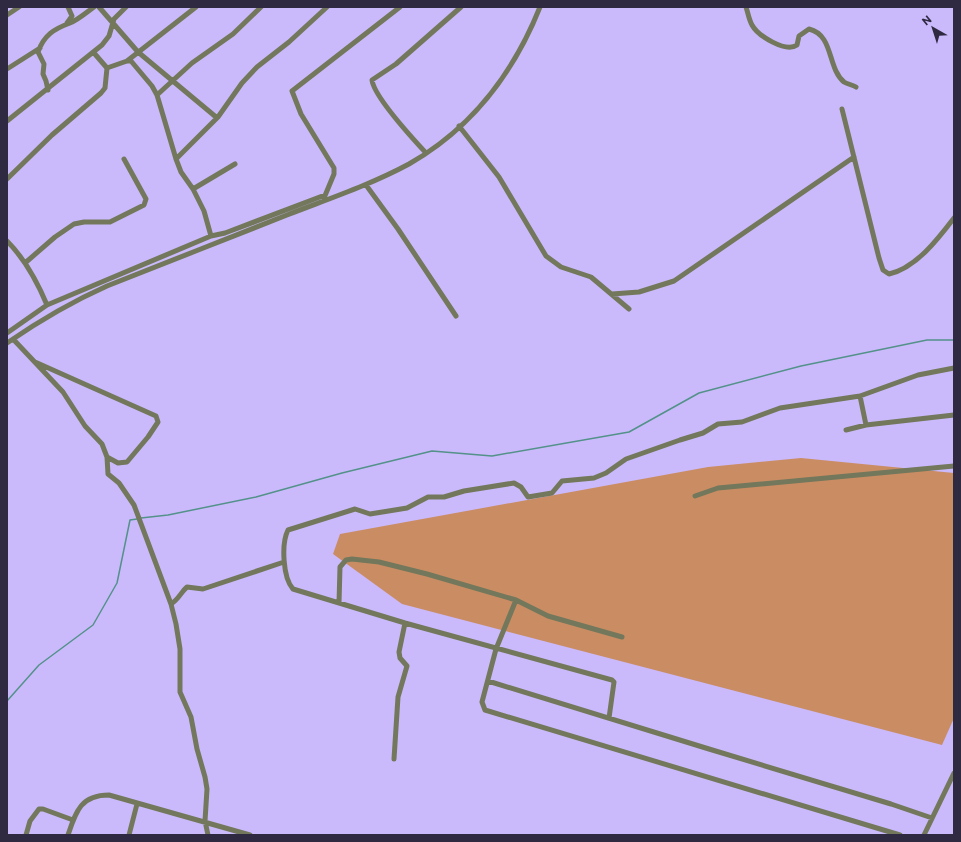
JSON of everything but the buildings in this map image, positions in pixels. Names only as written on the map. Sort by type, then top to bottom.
[{"type":"street","points":[[7,15],[19,7]]},
{"type":"street","points":[[66,24],[72,16],[68,7]]},
{"type":"street","points":[[48,90],[43,74],[44,64],[38,52],[40,48],[49,33],[71,23],[94,7]]},
{"type":"street","points":[[99,7],[112,24],[138,52],[216,117]]},
{"type":"street","points":[[7,121],[28,103],[48,90],[94,53],[107,40],[114,19],[126,7]]},
{"type":"street","points":[[107,68],[128,60],[196,7]]},
{"type":"street","points":[[157,95],[172,80],[233,34],[261,7]]},
{"type":"street","points":[[176,159],[216,117],[242,83],[257,67],[290,42],[327,7]]},
{"type":"street","points":[[7,343],[44,317],[74,300],[324,198],[335,170],[301,114],[292,91],[400,7]]},
{"type":"street","points":[[426,153],[385,103],[373,85],[372,80],[396,64],[461,7]]},
{"type":"street","points":[[7,334],[47,305],[211,236],[225,233],[324,198],[366,185],[426,153],[459,126],[480,106],[507,73],[522,47],[540,7]]},
{"type":"street","points":[[746,7],[752,27],[776,44],[786,47],[794,47],[797,45],[799,36],[806,30],[813,30],[818,33],[826,43],[835,68],[842,80],[845,83],[856,87]]},
{"type":"street","points":[[7,69],[40,48]]},
{"type":"street","points":[[7,179],[52,135],[106,88],[107,68],[94,53]]},
{"type":"street","points":[[128,60],[131,61],[152,86],[157,95],[176,159],[181,172],[193,189],[204,211],[211,236]]},
{"type":"street","points":[[842,109],[883,270],[889,274],[900,272],[919,257],[943,233],[954,218]]},
{"type":"street","points":[[459,126],[499,177],[546,256],[561,267],[591,277],[629,309]]},
{"type":"street","points":[[612,294],[639,292],[674,281],[854,157]]},
{"type":"street","points":[[25,263],[55,237],[74,224],[84,222],[100,224],[110,222],[144,205],[146,199],[124,159]]},
{"type":"street","points":[[193,189],[235,164]]},
{"type":"street","points":[[366,185],[398,229],[456,316]]},
{"type":"street","points":[[7,241],[25,263],[41,290],[47,305]]},
{"type":"street","points":[[13,339],[63,392],[85,426],[102,444],[107,457],[108,474],[119,483],[130,498],[137,513],[138,520],[144,529],[171,604],[176,624],[180,649],[180,692],[191,717],[196,748],[205,777],[207,789],[206,822],[208,835]]},
{"type":"street","points":[[34,362],[156,416],[158,422],[153,430],[127,462],[118,463],[107,457]]},
{"type":"street","points":[[609,718],[613,681],[405,623],[294,589],[290,586],[284,562],[285,536],[288,530],[355,509],[370,514],[407,508],[428,497],[444,497],[464,491],[514,483],[520,487],[528,497],[547,495],[552,493],[562,481],[594,478],[606,473],[626,459],[703,433],[718,424],[742,422],[780,408],[860,396],[918,375],[954,368]]},
{"type":"street","points":[[860,396],[866,425]]},
{"type":"street","points":[[846,430],[866,425],[954,415]]},
{"type":"street","points":[[695,496],[718,488],[954,466]]},
{"type":"street","points":[[340,603],[340,567],[346,560],[352,559],[379,562],[427,574],[516,600],[548,616],[622,637]]},
{"type":"street","points":[[171,604],[178,600],[183,590],[187,587],[203,589],[284,562]]},
{"type":"street","points":[[516,600],[496,649],[482,702],[485,710],[900,835]]},
{"type":"street","points":[[394,759],[398,697],[407,666],[400,658],[399,652],[405,623]]},
{"type":"street","points":[[488,681],[891,804],[932,818]]},
{"type":"street","points":[[924,835],[952,781],[954,773]]},
{"type":"street","points":[[68,835],[73,820],[85,801],[100,795],[109,795],[250,835]]},
{"type":"street","points":[[130,835],[137,804]]},
{"type":"street","points":[[26,835],[30,821],[39,809],[43,809],[73,820]]},
{"type":"shaded area","points":[[801,458],[954,473],[954,718],[942,745],[402,604],[333,554],[340,534],[708,467]]},
{"type":"waterway","points":[[141,518],[168,515],[256,497],[342,473],[432,451],[492,456],[629,432],[699,393],[801,366],[927,340],[954,340]]},
{"type":"waterway","points":[[7,701],[39,665],[93,625],[117,583],[130,520],[137,519]]}]
